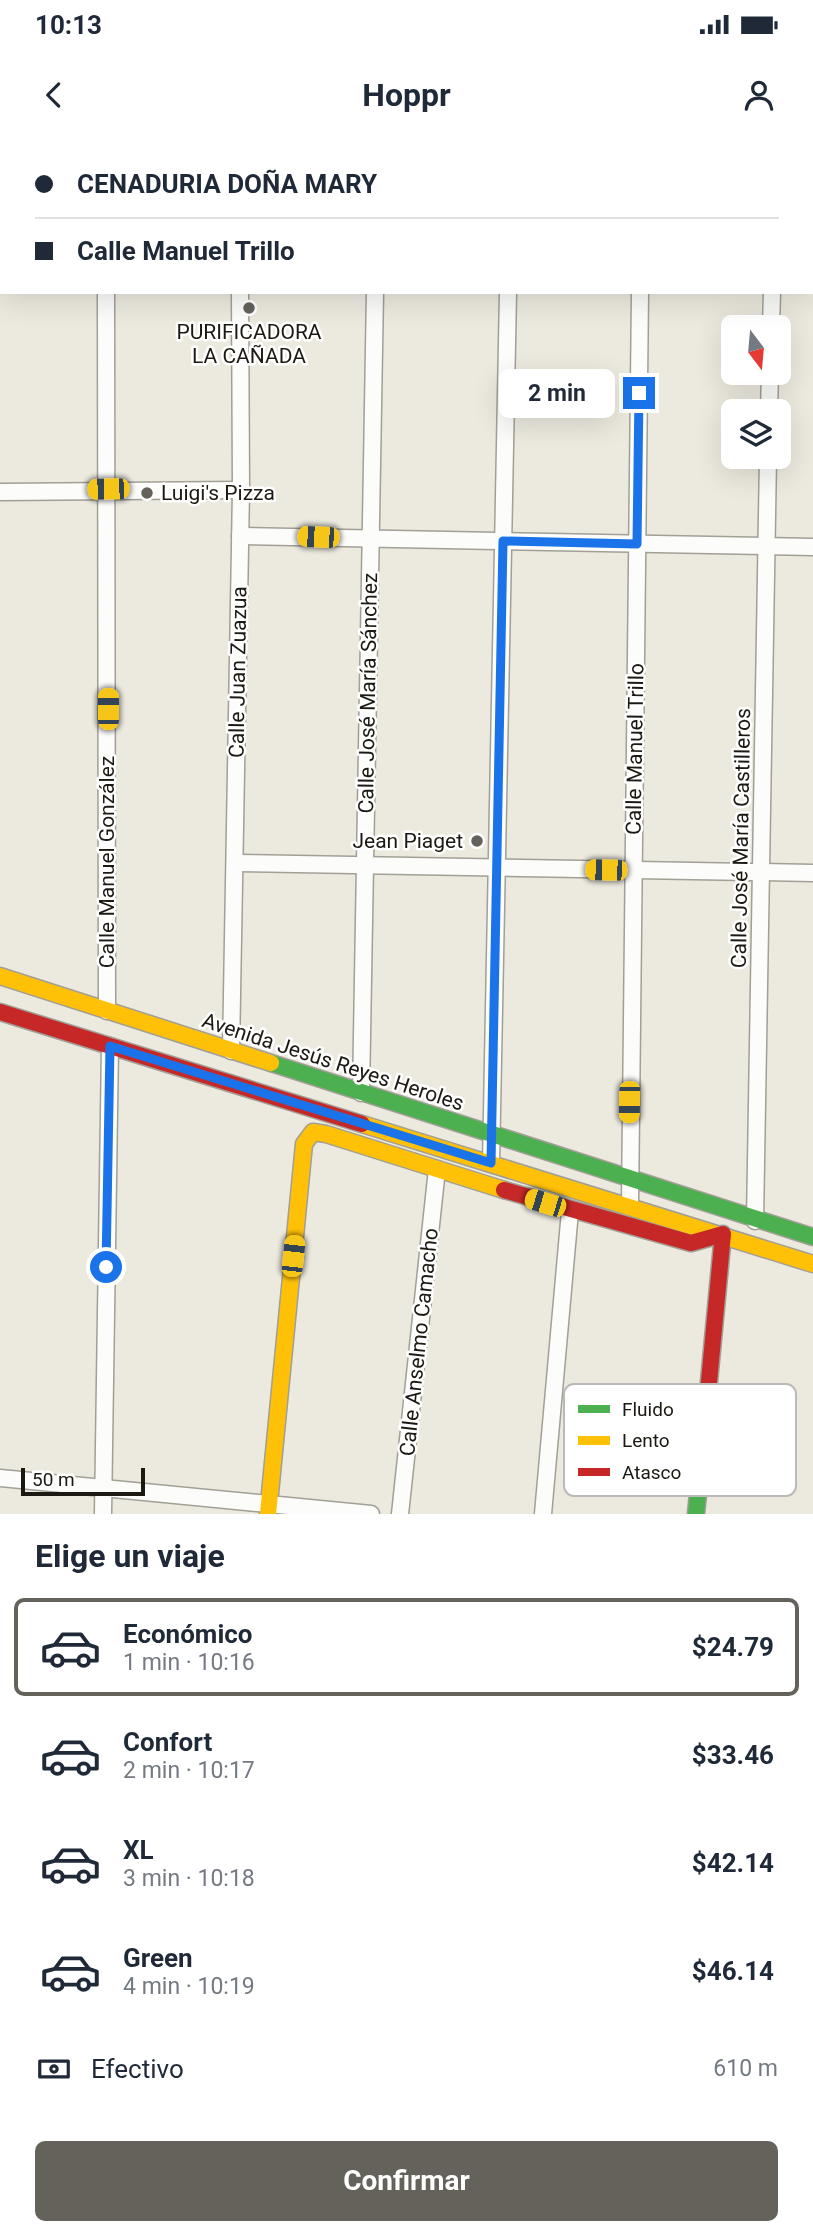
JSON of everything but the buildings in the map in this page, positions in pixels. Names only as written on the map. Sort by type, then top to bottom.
[{"type":"street","name":"Calle Manuel González","points":[[106,294],[107,1011]]},
{"type":"street","name":"Calle Juan Zuazua","points":[[231,1051],[241,490],[240,294]]},
{"type":"street","name":"Calle José María Sánchez","points":[[361,1093],[375,294]]},
{"type":"street","points":[[491,1163],[508,294]]},
{"type":"street","name":"Calle Manuel Trillo","points":[[630,1205],[628,1180],[640,294]]},
{"type":"street","points":[[771,315],[772,294]]},
{"type":"street","name":"Calle José María Castilleros","points":[[755,1220],[768,469]]},
{"type":"street","points":[[0,492],[108,489],[241,490]]},
{"type":"street","points":[[240,536],[813,547]]},
{"type":"street","points":[[235,863],[813,873]]},
{"type":"street","name":"Avenida Jesús Reyes Heroles","points":[[0,976],[628,1180],[813,1237]]},
{"type":"street","points":[[0,1012],[630,1205],[813,1264]]},
{"type":"street","points":[[103,1514],[110,1046]]},
{"type":"street","points":[[269,1510],[304,1144],[313,1132],[326,1133],[570,1211],[691,1243],[723,1234]]},
{"type":"street","name":"Calle Anselmo Camacho","points":[[400,1514],[437,1169]]},
{"type":"street","points":[[543,1514],[570,1211]]},
{"type":"street","points":[[709,1384],[723,1234]]},
{"type":"street","points":[[0,1478],[103,1488],[269,1510],[370,1514]]},
{"type":"street","points":[[696,1514],[698,1496]]},
{"type":"traffic: fast","points":[[271,1063],[813,1237]]},
{"type":"traffic: fast","points":[[696,1514],[698,1496]]},
{"type":"traffic: slow","points":[[0,976],[271,1063]]},
{"type":"traffic: slow","points":[[362,1124],[813,1264]]},
{"type":"traffic: slow","points":[[268,1514],[304,1144],[313,1132],[326,1134],[504,1190]]},
{"type":"traffic: jam","points":[[0,1012],[362,1124]]},
{"type":"traffic: jam","points":[[504,1190],[691,1243],[723,1234],[709,1384]]},
{"type":"place","name":"PURIFICADORA LA CAÑADA","points":[[249,308]]},
{"type":"place","name":"Luigi's Pizza","points":[[147,493]]},
{"type":"place","name":"Jean Piaget","points":[[477,841]]},
{"type":"route","points":[[106,1267],[110,1046],[491,1163],[503,541],[637,544],[639,393]]}]
